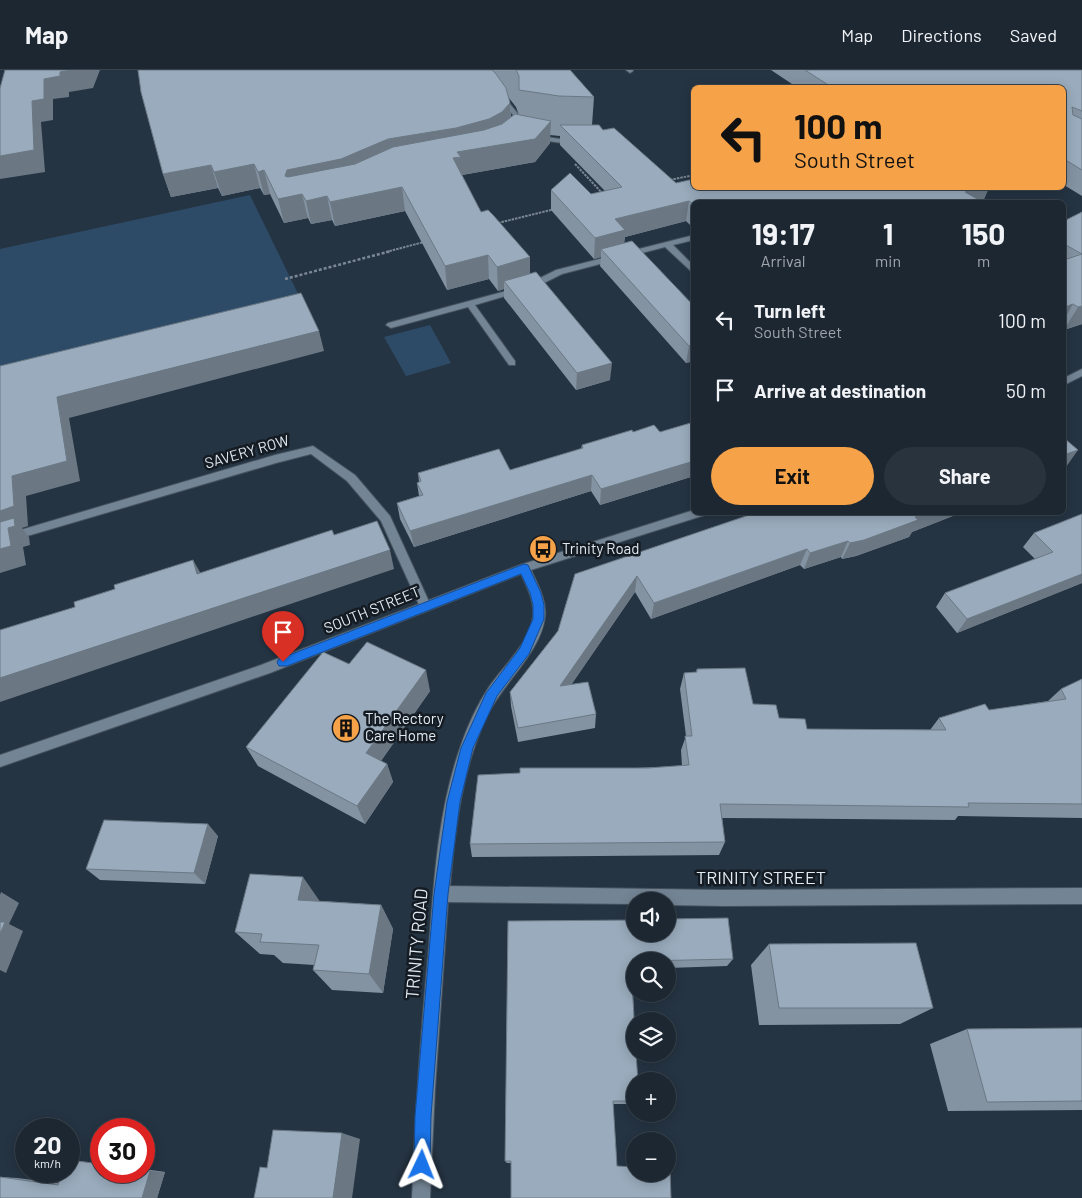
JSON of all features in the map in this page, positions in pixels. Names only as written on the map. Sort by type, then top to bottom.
[{"type":"street","points":[[476,70],[482,74],[516,114],[517,126],[522,135]]},
{"type":"street","points":[[506,140],[522,135],[584,144]]},
{"type":"street","points":[[391,325],[533,285],[559,272],[691,238]]},
{"type":"street","points":[[667,244],[691,268]]},
{"type":"street","points":[[470,304],[512,363]]},
{"type":"street","points":[[1066,381],[1082,372]]},
{"type":"street","name":"SAVERY ROW","points":[[0,540],[275,459],[313,450],[351,478],[386,519],[425,606]]},
{"type":"street","name":"SOUTH STREET","points":[[0,762],[266,670],[524,568],[692,515]]},
{"type":"street","name":"TRINITY ROAD","points":[[421,1198],[423,1116],[441,894],[454,802],[467,748],[492,693],[524,650],[539,619],[539,605],[536,593],[524,568]]},
{"type":"street","name":"TRINITY STREET","points":[[441,894],[723,898],[1082,896]]},
{"type":"path","points":[[561,142],[580,171],[606,196],[596,199]]},
{"type":"path","points":[[667,181],[691,175]]},
{"type":"path","points":[[494,224],[559,208]]},
{"type":"path","points":[[285,279],[429,241]]},
{"type":"shaded area","points":[[250,195],[303,304],[0,378],[0,249]]},
{"type":"shaded area","points":[[430,325],[451,363],[406,376],[384,337]]},
{"type":"building","points":[[5,70],[71,70],[60,72],[60,76],[44,79],[44,99],[32,101],[34,150],[0,156],[0,88]]},
{"type":"building","points":[[138,70],[492,70],[506,88],[510,103],[502,112],[489,119],[456,128],[388,139],[341,159],[287,170],[285,176],[355,164],[393,147],[484,130],[502,124],[515,114],[551,121],[535,139],[457,152],[461,157],[453,158],[481,212],[488,210],[530,257],[497,267],[488,255],[445,266],[402,187],[330,202],[327,196],[306,201],[302,194],[278,199],[264,170],[258,172],[254,164],[214,172],[211,165],[163,174],[141,92]]},
{"type":"building","points":[[516,70],[570,70],[594,97],[559,96],[519,90],[519,76]]},
{"type":"building","points":[[805,70],[1082,70],[1082,111],[1072,107],[1073,115],[1082,119],[1082,170],[1066,160],[1066,85],[828,85]]},
{"type":"building","points":[[560,125],[599,125],[603,130],[614,128],[676,183],[691,180],[691,190],[971,190],[965,192],[979,200],[691,200],[691,203],[689,201],[615,219],[625,230],[595,238],[551,190],[570,173],[591,194],[622,187]]},
{"type":"building","points":[[1082,212],[1082,254],[1066,245],[1066,220]]},
{"type":"building","points":[[632,241],[691,303],[691,345],[689,346],[601,249]]},
{"type":"building","points":[[1082,254],[1082,306],[1078,307],[1073,304],[1066,306],[1066,259]]},
{"type":"building","points":[[536,272],[612,363],[577,373],[504,281]]},
{"type":"building","points":[[301,293],[319,331],[57,397],[67,461],[12,476],[14,506],[0,511],[0,366]]},
{"type":"building","points":[[691,423],[691,462],[601,489],[592,475],[410,531],[397,503],[423,495],[417,483],[421,481],[418,473],[499,449],[510,470],[583,448],[582,445],[632,430],[633,432],[654,425],[660,432]]},
{"type":"building","points":[[1066,440],[1078,450],[1066,454]]},
{"type":"building","points":[[1082,514],[1082,574],[967,619],[945,593],[1053,552],[1034,533]]},
{"type":"building","points":[[749,515],[920,515],[915,517],[918,520],[864,540],[850,543],[848,541],[810,553],[807,549],[654,603],[637,576],[560,686],[588,682],[596,714],[518,728],[510,692],[558,631],[575,574]]},
{"type":"building","points":[[14,518],[15,526],[8,528],[11,546],[0,549],[0,522]]},
{"type":"building","points":[[377,521],[390,550],[0,678],[0,630],[75,607],[74,602],[115,589],[114,585],[193,560],[197,574],[332,530],[334,535]]},
{"type":"building","name":"The Rectory Care Home","points":[[367,642],[426,670],[366,753],[387,764],[357,806],[246,747],[323,652],[349,664]]},
{"type":"building","points":[[745,668],[753,704],[776,705],[779,718],[805,719],[807,729],[946,730],[939,718],[985,704],[989,710],[1066,699],[1061,689],[1082,679],[1082,804],[968,803],[969,807],[720,804],[725,842],[470,844],[478,775],[520,773],[520,768],[648,768],[689,765],[685,736],[692,736],[684,673],[697,672],[697,669]]},
{"type":"building","points":[[104,820],[208,824],[194,873],[86,869]]},
{"type":"building","points":[[250,874],[303,877],[298,900],[381,905],[369,974],[313,970],[319,945],[260,942],[262,934],[235,932]]},
{"type":"building","points":[[728,918],[733,959],[676,960],[676,952],[626,952],[626,1002],[633,1002],[634,1012],[626,1012],[626,1062],[637,1062],[637,1072],[626,1072],[626,1101],[613,1101],[617,1166],[626,1166],[626,1182],[670,1182],[671,1198],[511,1198],[511,1161],[505,1161],[508,921],[626,920],[626,942],[676,942],[676,919]]},
{"type":"building","points":[[0,922],[5,922],[0,934]]},
{"type":"building","points":[[916,943],[933,1008],[779,1008],[769,944]]},
{"type":"building","points":[[1082,1028],[1082,1101],[987,1102],[967,1029]]},
{"type":"building","points":[[273,1130],[342,1133],[333,1198],[254,1198],[260,1167],[267,1168]]},
{"type":"building","points":[[80,1161],[90,1163],[90,1183],[146,1183],[142,1198],[0,1198],[0,1177],[15,1179],[15,1183],[58,1185],[59,1183],[80,1183]]},
{"type":"place","name":"Trinity Road","points":[[543,549]]},
{"type":"place","name":"The Rectory Care Home","points":[[346,728]]},
{"type":"route","points":[[283,662],[524,568],[536,593],[539,605],[539,619],[524,650],[492,693],[467,748],[454,802],[441,894],[423,1116],[422,1165]]}]
